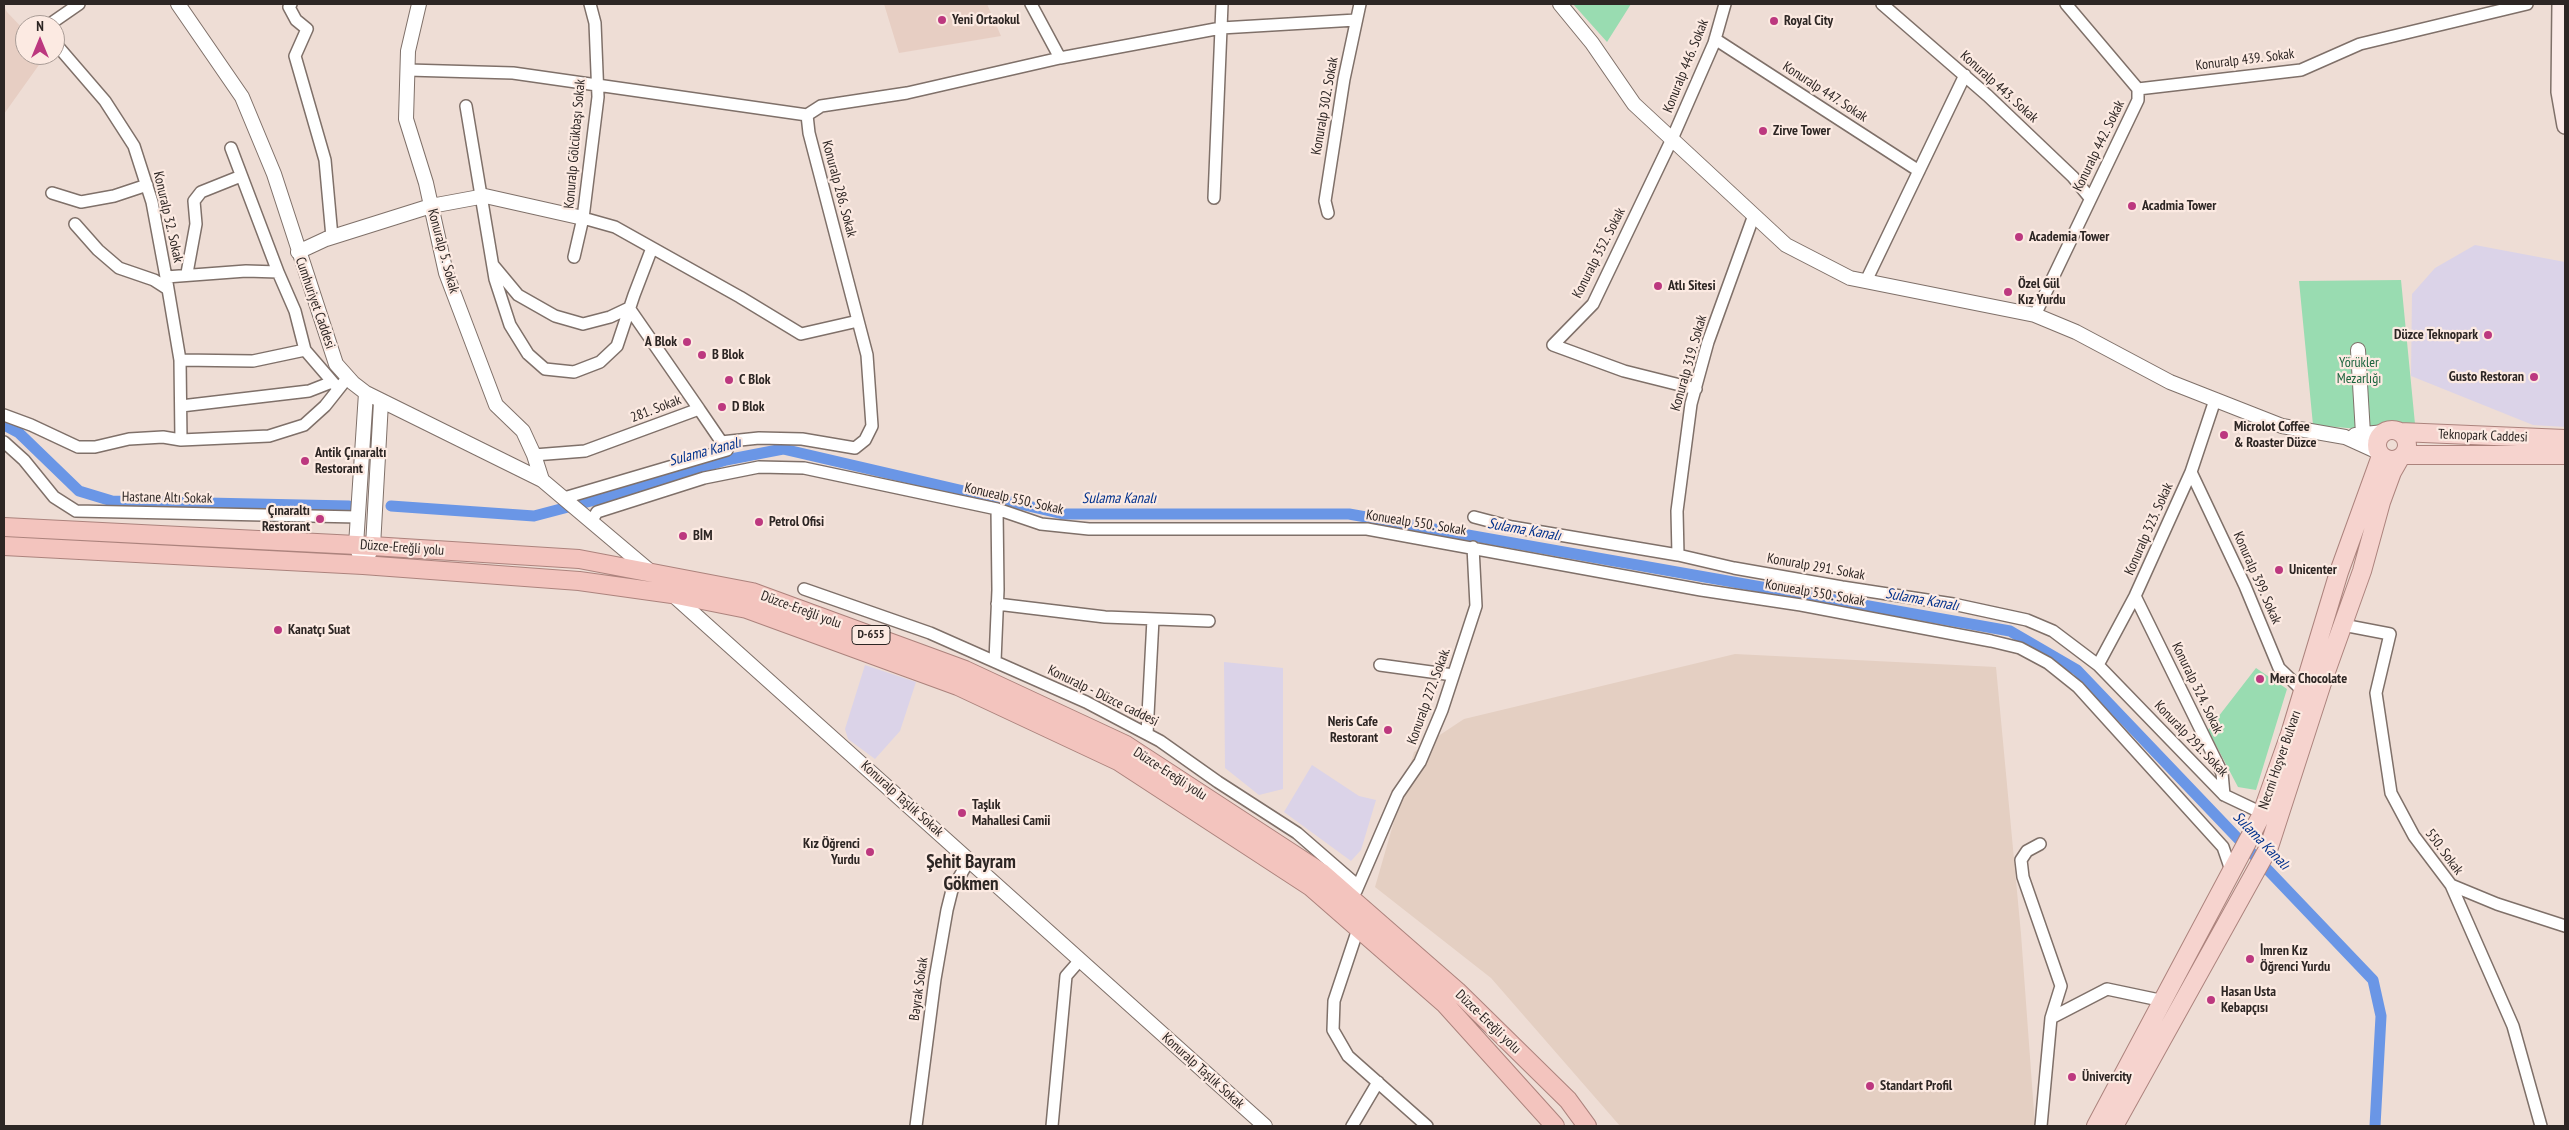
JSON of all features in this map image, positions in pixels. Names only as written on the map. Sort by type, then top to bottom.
[{"type":"highway","name":"Düzce-Ereğli yolu","points":[[4,528],[365,545],[579,559],[752,592],[974,674],[1126,745],[1355,893],[1458,991],[1568,1100],[1587,1126]]},
{"type":"highway","name":"Düzce-Ereğli yolu","points":[[4,546],[363,564],[579,581],[672,594],[747,609],[958,686],[1118,761],[1311,887],[1445,1004],[1554,1126]]},
{"type":"main road","points":[[2560,4],[2559,92],[2565,126]]},
{"type":"main road","points":[[2392,432],[2407,445],[2402,456],[2390,460],[2380,454],[2377,443],[2392,432]]},
{"type":"main road","name":"Teknopark Caddesi","points":[[2392,432],[2565,439]]},
{"type":"main road","name":"Necmi Hoşver Bulvarı","points":[[2096,1126],[2232,874],[2262,814],[2303,691],[2342,563],[2380,454]]},
{"type":"main road","name":"Teknopark Caddesi","points":[[2402,456],[2565,455]]},
{"type":"main road","name":"Necmi Hoşver Bulvarı","points":[[2114,1126],[2254,876],[2274,835],[2362,571],[2381,502],[2392,472],[2402,456]]},
{"type":"street","points":[[64,15],[80,4]]},
{"type":"street","name":"Cumhuriyet Caddesi","points":[[178,4],[242,97],[274,174],[336,364],[366,393],[381,402],[487,451],[542,480],[651,572]]},
{"type":"street","points":[[291,4],[289,6],[296,20],[307,29],[295,56],[325,160],[332,237]]},
{"type":"street","name":"Konuralp 5. Sokak","points":[[419,4],[408,52],[406,119],[431,206],[446,273],[496,405],[523,431],[534,455],[542,480]]},
{"type":"street","name":"Konuralp Gölcükbaşı Sokak","points":[[574,257],[583,218],[597,85],[595,23],[590,4]]},
{"type":"street","points":[[1031,4],[1060,58]]},
{"type":"street","points":[[1214,198],[1222,4]]},
{"type":"street","name":"Konuralp 302. Sokak","points":[[1328,213],[1325,201],[1344,79],[1360,4]]},
{"type":"street","points":[[1560,4],[1592,43],[1634,104],[1786,245],[1850,278],[2035,315],[2076,332],[2170,382],[2282,426],[2345,437],[2380,454]]},
{"type":"street","name":"Konuralp 446. Sokak","points":[[1672,139],[1715,39],[1725,4]]},
{"type":"street","name":"Konuralp 443. Sokak","points":[[1882,4],[1964,75],[2073,177],[2090,198]]},
{"type":"street","name":"Konuralp 442. Sokak","points":[[2035,315],[2138,100],[2138,89],[2066,4]]},
{"type":"street","name":"Konuralp 439. Sokak","points":[[2138,89],[2300,70],[2360,44],[2527,4]]},
{"type":"street","points":[[408,70],[513,73],[807,116],[821,106],[907,93],[1060,58],[1221,28],[1356,20]]},
{"type":"street","name":"Konuralp 447. Sokak","points":[[1715,39],[1919,171]]},
{"type":"street","name":"Konuralp 32. Sokak","points":[[65,55],[105,101],[134,146],[147,185],[152,202],[180,360],[181,440]]},
{"type":"street","points":[[1866,281],[1964,75]]},
{"type":"street","points":[[466,106],[493,265],[510,325],[528,354],[545,369],[574,372],[600,362],[617,346],[652,248]]},
{"type":"street","name":"Konuralp 286. Sokak","points":[[721,442],[759,438],[802,439],[855,448],[865,440],[872,426],[867,354],[809,133],[807,116]]},
{"type":"street","name":"Konuralp 352. Sokak","points":[[1672,139],[1593,304],[1553,344],[1624,371],[1696,389]]},
{"type":"street","points":[[231,148],[278,272],[295,311],[305,350],[335,385]]},
{"type":"street","points":[[187,273],[196,224],[194,201],[201,192],[241,176]]},
{"type":"street","points":[[52,193],[81,202],[114,196],[147,185]]},
{"type":"street","points":[[298,252],[332,237],[431,206],[485,196],[615,227],[801,334],[858,321]]},
{"type":"street","name":"Konuralp 319. Sokak","points":[[1678,555],[1677,511],[1691,404],[1708,342],[1754,215]]},
{"type":"street","points":[[74,224],[98,250],[119,268],[154,280],[168,289]]},
{"type":"street","points":[[493,265],[518,295],[555,316],[582,324],[610,317],[629,308]]},
{"type":"street","points":[[166,277],[187,273],[246,270],[278,272]]},
{"type":"street","name":"281. Sokak","points":[[534,455],[585,451],[699,409],[629,308]]},
{"type":"street","points":[[180,360],[253,361],[305,350]]},
{"type":"street","points":[[2358,350],[2363,434]]},
{"type":"street","points":[[181,406],[309,391],[335,385],[348,377]]},
{"type":"street","points":[[4,415],[31,425],[78,447],[95,448],[129,439],[162,437],[181,440],[269,436],[304,425],[325,406],[335,385]]},
{"type":"street","points":[[365,545],[358,517],[366,393]]},
{"type":"street","name":"Konuralp 323. Sokak","points":[[2098,665],[2135,596],[2191,472],[2215,400]]},
{"type":"street","points":[[363,564],[381,402]]},
{"type":"street","points":[[564,498],[726,450],[699,409]]},
{"type":"street","points":[[2345,437],[2392,432]]},
{"type":"street","name":"Hastane Altı Sokak","points":[[4,442],[24,460],[54,497],[76,511],[358,517]]},
{"type":"street","name":"Konuealp 550. Sokak","points":[[589,521],[597,512],[704,478],[759,468],[804,468],[997,510],[1041,524],[1090,529],[1367,529],[1701,590],[1902,623],[2020,648],[2048,663],[2078,687],[2223,847],[2232,867],[2232,874]]},
{"type":"street","name":"Konuralp 399. Sokak","points":[[2191,472],[2245,586],[2279,668],[2303,691]]},
{"type":"street","points":[[995,661],[997,510]]},
{"type":"street","name":"Konuralp 291. Sokak","points":[[1474,517],[1512,527],[1678,555],[1734,568],[1954,604],[2027,620],[2053,631],[2098,665],[2224,795],[2262,814]]},
{"type":"street","name":"Konuralp 272. Sokak.","points":[[1355,893],[1398,794],[1420,762],[1431,740],[1476,606],[1473,548]]},
{"type":"street","name":"Konuralp - Düzce caddesi","points":[[804,589],[930,633],[1086,702],[1146,734],[1297,833],[1355,893]]},
{"type":"street","name":"Konuralp Taşlık Sokak","points":[[672,594],[1265,1126]]},
{"type":"street","name":"Konuralp 324. Sokak","points":[[2135,596],[2222,773],[2224,795]]},
{"type":"street","points":[[997,604],[1105,617],[1209,621]]},
{"type":"street","points":[[1146,734],[1153,619]]},
{"type":"street","name":"550. Sokak","points":[[2343,626],[2390,634],[2376,693],[2391,793],[2414,836],[2451,885],[2513,1026],[2541,1126]]},
{"type":"street","points":[[1380,665],[1453,675]]},
{"type":"street","points":[[2040,844],[2027,851],[2021,860],[2023,877],[2061,986],[2051,1018],[2041,1126]]},
{"type":"street","name":"Bayrak Sokak","points":[[916,1126],[935,979],[947,910],[952,890],[970,860]]},
{"type":"street","points":[[2451,885],[2498,904],[2565,926]]},
{"type":"street","points":[[1358,929],[1334,1001],[1333,1030],[1348,1056],[1427,1126]]},
{"type":"street","points":[[1052,1126],[1066,976],[1080,960]]},
{"type":"street","points":[[2051,1018],[2107,989],[2164,1001]]},
{"type":"street","points":[[1352,1126],[1378,1082]]},
{"type":"shaded area","name":"Yeni Ortaokul","points":[[884,4],[987,4],[1001,36],[899,53]]},
{"type":"shaded area","points":[[4,6],[15,20],[15,65],[39,65],[4,114]]},
{"type":"shaded area","name":"Düzce Teknopark","points":[[2475,245],[2565,262],[2565,427],[2533,425],[2411,376],[2412,294],[2435,268]]},
{"type":"shaded area","name":"Standart Profil","points":[[1735,654],[1996,667],[2021,934],[2035,1126],[1620,1126],[1491,978],[1375,887],[1414,752],[1464,719]]},
{"type":"shaded area","points":[[1224,662],[1283,668],[1283,789],[1259,795],[1225,768]]},
{"type":"shaded area","points":[[865,665],[916,682],[900,731],[875,759],[848,739],[845,729]]},
{"type":"shaded area","points":[[1312,765],[1359,796],[1376,800],[1361,850],[1351,861],[1284,812]]},
{"type":"green space","points":[[1573,4],[1631,4],[1607,42]]},
{"type":"green space","name":"Yörükler Mezarlığı","points":[[2401,280],[2415,424],[2393,432],[2313,425],[2299,281]]},
{"type":"green space","points":[[2256,668],[2287,689],[2256,790],[2238,787],[2208,730]]},
{"type":"waterway","points":[[4,425],[19,433],[79,491],[112,501],[349,506]]},
{"type":"waterway","name":"Sulama Kanalı","points":[[391,506],[534,516],[610,496],[726,460],[783,449],[1063,514],[1349,514],[2010,631],[2077,670],[2373,980],[2381,1016],[2375,1126]]},
{"type":"place","name":"Yeni Ortaokul","points":[[942,20]]},
{"type":"place","name":"Royal City","points":[[1774,21]]},
{"type":"place","name":"Zirve Tower","points":[[1763,131]]},
{"type":"place","name":"Acadmia Tower","points":[[2132,206]]},
{"type":"place","name":"Academia Tower","points":[[2019,237]]},
{"type":"place","name":"Atlı Sitesi","points":[[1658,286]]},
{"type":"place","name":"Özel Gül Kız Yurdu","points":[[2008,292]]},
{"type":"place","name":"Düzce Teknopark","points":[[2488,335]]},
{"type":"place","name":"A Blok","points":[[687,342]]},
{"type":"place","name":"B Blok","points":[[702,355]]},
{"type":"place","name":"Gusto Restoran","points":[[2534,377]]},
{"type":"place","name":"C Blok","points":[[729,380]]},
{"type":"place","name":"D Blok","points":[[722,407]]},
{"type":"place","name":"Microlot Coffee & Roaster Düzce","points":[[2224,435]]},
{"type":"place","name":"Antik Çınaraltı Restorant","points":[[305,461]]},
{"type":"place","name":"Çınaraltı Restorant","points":[[320,519]]},
{"type":"place","name":"Petrol Ofisi","points":[[759,522]]},
{"type":"place","name":"BİM","points":[[683,536]]},
{"type":"place","name":"Unicenter","points":[[2279,570]]},
{"type":"place","name":"Kanatçı Suat","points":[[278,630]]},
{"type":"place","name":"Mera Chocolate","points":[[2260,679]]},
{"type":"place","name":"Neris Cafe Restorant","points":[[1388,730]]},
{"type":"place","name":"Taşlık Mahallesi Camii","points":[[962,813]]},
{"type":"place","name":"Kız Öğrenci Yurdu","points":[[870,852]]},
{"type":"place","name":"İmren Kız Öğrenci Yurdu","points":[[2250,959]]},
{"type":"place","name":"Hasan Usta Kebapçısı","points":[[2211,1000]]},
{"type":"place","name":"Ünivercity","points":[[2072,1077]]},
{"type":"place","name":"Standart Profil","points":[[1870,1086]]},
{"type":"district","name":"Şehit Bayram Gökmen","points":[[971,874]]}]
